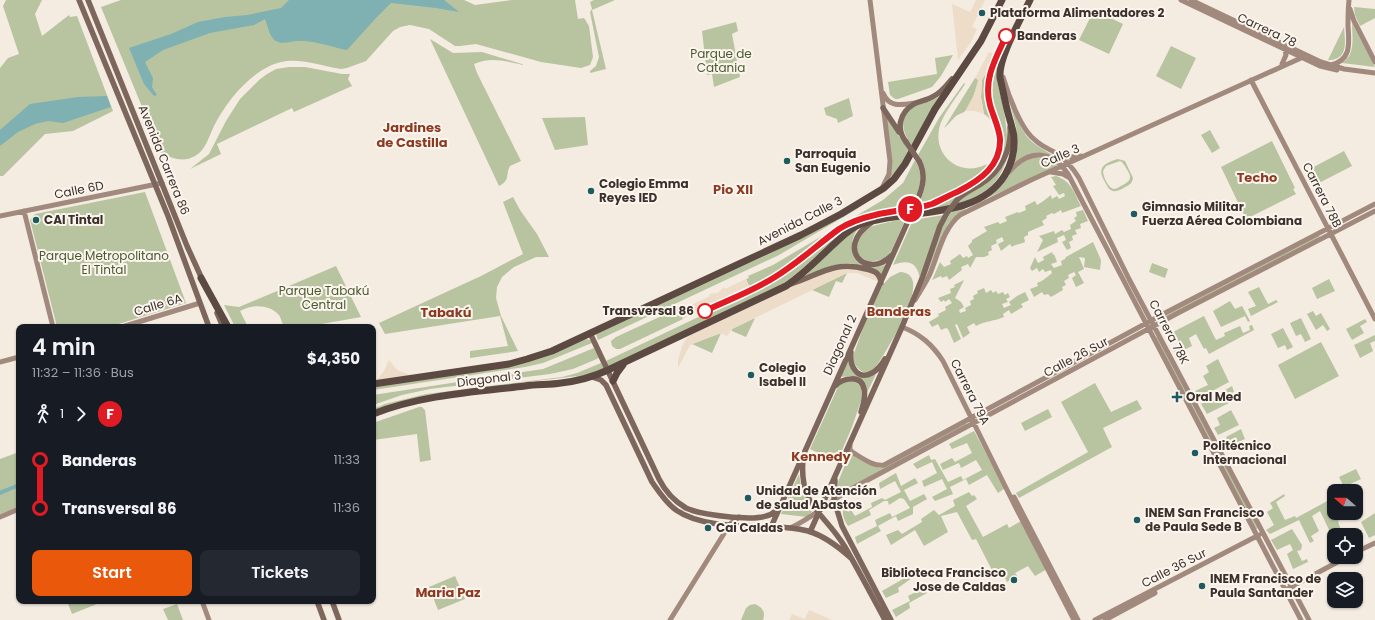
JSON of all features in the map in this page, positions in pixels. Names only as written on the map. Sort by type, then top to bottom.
[{"type":"highway","name":"Avenida Calle 3","points":[[590,333],[801,235],[880,192],[891,183],[902,169],[930,118],[982,41],[1002,0]]},
{"type":"highway","points":[[608,370],[786,286],[798,278],[849,231],[861,224],[961,206],[978,199],[992,190],[1000,182],[1009,167],[1014,145],[1014,133],[1000,78],[1000,66],[1004,54],[1030,0]]},
{"type":"highway","points":[[201,278],[226,324]]},
{"type":"highway","name":"Diagonal 3","points":[[376,384],[519,362],[552,351],[590,333]]},
{"type":"highway","points":[[613,382],[617,373],[627,362]]},
{"type":"highway","name":"Diagonal 3","points":[[376,413],[427,399],[525,386],[561,383],[592,377],[608,370]]},
{"type":"main road","name":"Avenida Carrera 86","points":[[79,0],[155,184],[200,303],[206,324]]},
{"type":"main road","name":"Avenida Carrera 86","points":[[88,0],[187,246],[222,324]]},
{"type":"main road","points":[[904,140],[900,128],[902,117],[910,107],[938,94],[965,66]]},
{"type":"main road","name":"Diagonal 2","points":[[771,527],[881,283],[921,192],[924,181],[923,172],[919,161],[883,108]]},
{"type":"main road","points":[[810,532],[910,310],[940,226],[947,213],[962,195],[990,177],[1003,159],[1008,149],[1010,138],[1008,113]]},
{"type":"main road","points":[[874,221],[863,228],[857,236],[854,245],[857,257],[866,264],[876,264],[886,260],[894,252]]},
{"type":"main road","points":[[786,286],[830,269],[843,266],[854,266],[876,272],[880,276],[881,283]]},
{"type":"main road","points":[[590,333],[659,479],[670,496],[681,505],[705,514],[739,517],[765,517],[775,512],[782,504]]},
{"type":"main road","points":[[854,342],[850,362],[856,372],[864,375],[876,370],[893,348]]},
{"type":"main road","points":[[592,377],[601,380],[608,388],[652,482],[667,502],[681,513],[698,520],[730,524],[790,528],[810,532],[827,540],[852,559]]},
{"type":"main road","points":[[832,389],[839,382],[848,378],[855,380],[863,386],[864,402],[856,430]]},
{"type":"main road","points":[[803,455],[802,470],[805,491],[809,500],[840,540],[885,620]]},
{"type":"main road","points":[[837,474],[834,486],[834,500],[842,526],[891,620]]},
{"type":"main road","points":[[652,482],[659,479]]},
{"type":"main road","points":[[318,604],[324,620]]},
{"type":"main road","points":[[333,604],[339,620]]},
{"type":"street","points":[[870,0],[890,165],[888,178],[880,192]]},
{"type":"street","name":"Carrera 78","points":[[1181,0],[1285,50],[1301,56]]},
{"type":"street","name":"Carrera 78","points":[[1191,0],[1301,56]]},
{"type":"street","points":[[1331,66],[1341,61],[1348,49],[1349,0]]},
{"type":"street","points":[[1349,0],[1353,18],[1375,62]]},
{"type":"street","points":[[1282,64],[1286,55],[1285,50]]},
{"type":"street","points":[[1301,56],[1344,69],[1375,73]]},
{"type":"street","points":[[1301,56],[1324,68],[1335,70],[1344,69]]},
{"type":"street","name":"Calle 3","points":[[910,310],[927,280],[953,220],[968,210],[1301,56]]},
{"type":"street","name":"Calle 3","points":[[1268,72],[1284,67],[1301,56]]},
{"type":"street","name":"Carrera 78K","points":[[1000,66],[1008,92],[1026,131],[1034,140],[1057,154],[1068,164],[1079,178],[1154,326],[1309,620]]},
{"type":"street","name":"Carrera 78B","points":[[1251,80],[1375,319]]},
{"type":"street","points":[[880,85],[885,97],[892,104],[900,106],[917,103]]},
{"type":"street","points":[[1057,154],[1073,157],[1089,154]]},
{"type":"street","name":"Carrera 78K","points":[[1000,182],[1020,161],[1036,155],[1048,156],[1057,161],[1071,178],[1301,620]]},
{"type":"street","points":[[1048,172],[1060,173],[1071,178]]},
{"type":"street","name":"Calle 6D","points":[[0,216],[162,183]]},
{"type":"street","name":"Calle 26 Sur","points":[[850,443],[850,449],[852,452],[880,466],[972,418],[1146,323],[1375,204]]},
{"type":"street","points":[[24,211],[52,324]]},
{"type":"street","name":"Calle 26 Sur","points":[[790,528],[818,513],[851,489],[1154,326],[1375,211]]},
{"type":"street","name":"Calle 6A","points":[[132,324],[200,303]]},
{"type":"street","name":"Carrera 79A","points":[[902,327],[921,337],[937,352],[946,366],[1015,506],[1074,620]]},
{"type":"street","points":[[0,362],[16,358]]},
{"type":"street","name":"Carrera 79A","points":[[1004,481],[1019,505],[1078,620]]},
{"type":"street","points":[[0,517],[16,511]]},
{"type":"street","points":[[670,620],[730,524],[739,517]]},
{"type":"street","name":"Calle 36 Sur","points":[[1105,620],[1263,534]]},
{"type":"street","name":"Calle 36 Sur","points":[[1095,620],[1258,537]]},
{"type":"street","points":[[1363,549],[1375,543]]},
{"type":"street","points":[[1287,595],[1291,586],[1333,564]]},
{"type":"street","points":[[203,604],[209,620]]},
{"type":"green space","points":[[6,0],[42,0],[35,14],[42,36],[69,15],[70,17],[77,16],[113,111],[73,131],[45,134],[3,176],[0,176],[0,68],[8,58],[19,54],[3,6]]},
{"type":"green space","points":[[121,0],[464,0],[475,5],[512,0],[575,0],[578,19],[584,18],[589,26],[593,57],[590,65],[581,68],[541,62],[476,44],[455,46],[429,29],[410,25],[400,27],[393,31],[366,61],[347,68],[341,69],[307,62],[287,61],[264,69],[244,85],[227,105],[202,150],[191,158],[178,159],[161,153],[101,7]]},
{"type":"green space","points":[[594,0],[615,0],[592,10],[606,69],[590,73],[590,71],[596,66],[599,57],[590,12],[592,9],[590,2]]},
{"type":"green space","points":[[1354,7],[1375,9],[1375,18],[1360,26],[1355,15]]},
{"type":"green space","points":[[1094,10],[1123,24],[1109,54],[1079,40]]},
{"type":"green space","name":"Parque de Catania","points":[[736,22],[738,31],[732,34],[740,77],[714,87],[712,74],[707,75],[702,31]]},
{"type":"green space","points":[[1352,23],[1375,67],[1342,63],[1349,55],[1351,50],[1353,39]]},
{"type":"green space","points":[[1344,27],[1345,44],[1343,53],[1340,57],[1328,60]]},
{"type":"green space","points":[[430,39],[453,53],[482,52],[525,65],[493,60],[487,60],[474,64],[477,73],[521,161],[510,166],[505,182],[499,186]]},
{"type":"green space","points":[[1171,46],[1196,58],[1181,89],[1156,76]]},
{"type":"green space","points":[[953,55],[941,76],[932,87],[898,99],[895,99],[890,95],[888,82],[937,74],[935,58]]},
{"type":"green space","points":[[998,58],[997,79],[1007,135],[1004,153],[999,163],[987,178],[950,206],[917,210],[936,204],[968,189],[986,177],[998,161],[1002,145],[1002,134],[991,101],[990,83]]},
{"type":"green space","points":[[991,64],[986,80],[985,91],[995,124],[994,125],[984,114],[981,97],[982,80]]},
{"type":"green space","points":[[305,67],[342,74],[350,74],[348,79],[352,86],[294,112],[292,108],[217,144],[221,154],[190,169],[209,154],[226,121],[240,99],[267,74],[276,69]]},
{"type":"green space","points":[[975,78],[979,80],[967,110],[955,116],[944,128]]},
{"type":"green space","points":[[964,83],[965,84],[940,125],[939,139],[941,148],[945,156],[951,162],[958,166],[967,168],[976,168],[986,165],[995,158],[990,166],[981,175],[940,197],[919,204],[924,190],[925,175],[918,155],[939,118]]},
{"type":"green space","points":[[1007,93],[1025,134],[1034,144],[1053,155],[1052,156],[1036,153],[1027,155],[1013,164],[1017,152],[1018,137]]},
{"type":"green space","points":[[940,96],[911,145],[904,130],[903,119],[905,115],[914,107],[934,100]]},
{"type":"green space","points":[[849,98],[853,116],[838,123],[837,119],[826,115],[824,108]]},
{"type":"green space","points":[[886,116],[908,150],[903,162],[888,181],[892,166]]},
{"type":"green space","points":[[585,117],[588,145],[555,150],[542,118]]},
{"type":"green space","points":[[1210,130],[1220,148],[1212,153],[1201,135]]},
{"type":"green space","points":[[1272,141],[1295,188],[1293,189],[1296,194],[1246,219],[1221,167]]},
{"type":"green space","points":[[1009,151],[1002,171],[992,185],[978,196],[958,204],[964,197],[986,182]]},
{"type":"green space","points":[[1344,151],[1352,166],[1315,185],[1308,170]]},
{"type":"green space","points":[[1030,157],[1046,158],[1059,166],[987,198],[1001,186],[1011,171]]},
{"type":"green space","points":[[1118,159],[1125,161],[1133,178],[1129,185],[1113,191],[1108,188],[1102,177],[1101,170],[1105,164]],"holes":[[[1120,161],[1129,173],[1130,179],[1125,184],[1114,189],[1108,184],[1103,171],[1106,166]]]},
{"type":"green space","points":[[915,160],[920,172],[920,183],[912,206],[885,210],[856,218],[845,223],[791,264],[752,287],[751,285],[749,286],[746,279],[749,278],[748,276],[773,265],[883,200],[903,183]]},
{"type":"green space","points":[[1056,176],[1069,184],[1081,206],[1062,213],[1061,210],[1046,216],[1047,218],[1042,221],[1044,225],[1028,232],[1028,235],[1024,237],[1025,242],[1023,243],[1012,247],[1010,244],[1001,251],[998,244],[1004,241],[1002,237],[996,240],[997,243],[991,246],[992,250],[988,252],[989,255],[984,257],[976,257],[970,268],[968,264],[961,267],[962,270],[949,280],[947,276],[942,278],[941,276],[932,280],[940,262],[944,267],[951,264],[950,261],[960,254],[963,258],[967,256],[968,258],[973,255],[968,246],[972,240],[987,231],[984,227],[998,222],[1000,224],[1007,221],[1005,217],[1026,210],[1025,206],[1035,201],[1037,205],[1051,195],[1052,199],[1057,196],[1059,199],[1065,196],[1064,193],[1059,195],[1053,186],[1056,185],[1051,177]]},
{"type":"green space","name":"Parque Metropolitano El Tintal","points":[[145,192],[186,303],[119,324],[56,324],[30,220],[35,214]]},
{"type":"green space","points":[[513,197],[520,210],[537,234],[549,257],[536,257],[514,267],[502,277],[497,287],[496,298],[501,316],[518,351],[470,358],[470,351],[508,346],[500,316],[385,334],[379,323],[481,276],[523,254],[503,202]]},
{"type":"green space","points":[[862,206],[779,255],[598,340],[596,334],[769,254]]},
{"type":"green space","points":[[965,208],[965,210],[954,217],[948,224],[923,283],[941,227],[953,210]]},
{"type":"green space","points":[[1083,210],[1088,221],[1080,224],[1081,228],[1075,230],[1077,234],[1072,236],[1073,240],[1069,242],[1071,248],[1067,250],[1062,242],[1066,240],[1064,235],[1057,238],[1058,242],[1037,252],[1043,240],[1039,236],[1054,231],[1055,234],[1062,230],[1064,232],[1071,229],[1070,225],[1076,221],[1074,218],[1077,216],[1076,212]]},
{"type":"green space","points":[[944,215],[920,280],[915,266],[908,262],[893,265],[913,220]]},
{"type":"green space","points":[[906,218],[892,250],[885,259],[869,262],[860,255],[857,250],[857,242],[860,234],[864,230]]},
{"type":"green space","points":[[849,228],[798,274],[775,289],[609,367],[606,361],[774,281]]},
{"type":"green space","points":[[857,230],[853,239],[853,254],[863,265],[878,267],[887,264],[882,275],[861,266],[844,264],[830,267],[803,278],[848,235]]},
{"type":"green space","points":[[1319,235],[1320,238],[1160,321],[1159,319]]},
{"type":"green space","points":[[1093,242],[1101,260],[1100,270],[1084,267],[1085,258],[1079,257],[1084,269],[1078,272],[1084,283],[1076,287],[1072,278],[1076,275],[1074,272],[1068,275],[1069,278],[1064,281],[1066,285],[1062,287],[1063,290],[1051,297],[1048,294],[1044,295],[1042,292],[1034,297],[1030,289],[1038,286],[1037,283],[1052,273],[1051,270],[1045,272],[1043,269],[1039,272],[1037,268],[1032,271],[1030,268],[1035,257],[1038,263],[1044,260],[1043,257],[1052,252],[1057,262],[1051,264],[1054,268],[1062,265],[1061,261],[1066,257]]},
{"type":"green space","points":[[1152,263],[1168,269],[1165,278],[1149,272]]},
{"type":"green space","name":"Parque Tabakú Central","points":[[336,266],[361,317],[322,324],[283,324],[280,316],[275,311],[265,307],[255,306],[240,311],[246,324],[234,324],[224,305],[239,307]]},
{"type":"green space","points":[[900,272],[904,272],[912,279],[913,287],[907,311],[894,338],[875,368],[867,372],[861,371],[852,359],[864,325],[881,287],[890,277]]},
{"type":"green space","points":[[847,273],[842,283],[836,281],[829,297],[812,290]]},
{"type":"green space","points":[[1329,279],[1335,291],[1317,299],[1312,288]]},
{"type":"green space","points":[[964,280],[955,298],[961,302],[964,307],[959,310],[960,313],[966,311],[965,308],[971,305],[970,301],[974,299],[973,296],[978,293],[977,291],[984,288],[986,293],[991,290],[993,293],[996,291],[998,294],[1003,292],[1005,295],[1008,293],[1010,297],[1006,299],[1008,302],[1002,304],[1004,308],[1011,305],[1009,302],[1025,292],[1029,300],[1021,304],[1023,307],[1011,314],[1009,310],[1003,314],[1004,317],[976,326],[974,323],[967,327],[970,333],[963,338],[957,324],[955,325],[961,339],[954,343],[948,329],[946,328],[941,330],[938,324],[932,327],[929,322],[939,316],[938,314],[946,310],[945,307],[952,303],[949,299],[945,302],[944,300],[941,302],[938,298],[951,293],[950,289],[955,287],[954,285]]},
{"type":"green space","points":[[1259,287],[1268,304],[1276,300],[1278,302],[1251,316],[1248,309],[1256,306],[1248,292]]},
{"type":"green space","points":[[1230,301],[1235,309],[1242,306],[1250,321],[1248,322],[1245,316],[1221,327],[1213,311]]},
{"type":"green space","points":[[679,308],[680,311],[673,315],[674,317],[681,313],[683,319],[620,349],[616,349],[612,346],[611,341],[616,337]]},
{"type":"green space","points":[[1313,311],[1316,316],[1321,313],[1330,329],[1327,331],[1323,325],[1316,330],[1307,314]]},
{"type":"green space","points":[[1204,316],[1216,340],[1225,336],[1224,333],[1240,326],[1243,333],[1250,330],[1249,326],[1252,325],[1254,330],[1209,354],[1206,348],[1204,349],[1196,334],[1189,338],[1192,346],[1176,354],[1173,349],[1180,345],[1173,332]]},
{"type":"green space","points":[[755,318],[746,337],[732,331],[732,329]]},
{"type":"green space","points":[[1301,318],[1311,339],[1305,342],[1301,334],[1296,336],[1290,323]]},
{"type":"green space","points":[[1365,319],[1367,322],[1360,326],[1364,333],[1352,340],[1346,329]]},
{"type":"green space","points":[[1283,328],[1293,347],[1287,350],[1285,345],[1278,348],[1271,334]]},
{"type":"green space","points":[[721,333],[712,353],[692,344]]},
{"type":"green space","points":[[1375,335],[1375,341],[1370,343],[1373,351],[1360,358],[1354,345]]},
{"type":"green space","points":[[1157,337],[1258,528],[1255,530],[1155,338]]},
{"type":"green space","points":[[586,339],[590,340],[592,343],[543,363],[525,367],[376,390],[376,387],[485,370]]},
{"type":"green space","points":[[1321,342],[1339,376],[1295,399],[1278,365]]},
{"type":"green space","points":[[594,348],[599,358],[573,369],[550,374],[430,389],[402,395],[376,404],[376,395],[543,369]]},
{"type":"green space","points":[[1218,359],[1229,382],[1199,398],[1195,391],[1208,385],[1203,376],[1209,372],[1206,366]]},
{"type":"green space","points":[[848,360],[854,373],[862,377],[876,374],[866,395],[866,390],[852,376],[839,377]]},
{"type":"green space","points":[[601,363],[604,369],[586,375],[536,381],[376,411],[376,408],[385,404],[426,394],[562,377],[577,373]]},
{"type":"green space","points":[[853,380],[861,387],[862,398],[852,427],[837,462],[810,449],[838,387],[841,384]]},
{"type":"green space","points":[[1095,383],[1111,412],[1137,400],[1142,409],[1103,428],[1112,447],[1019,498],[1016,493],[1088,452],[1061,402]]},
{"type":"green space","points":[[1232,386],[1234,392],[1225,396],[1229,403],[1207,414],[1201,404]]},
{"type":"green space","points":[[422,407],[425,410],[431,460],[420,462],[417,434],[376,440],[376,422]]},
{"type":"green space","points":[[1048,409],[1052,417],[1025,431],[1021,423]]},
{"type":"green space","points":[[1231,410],[1239,425],[1218,435],[1214,428],[1220,425],[1217,418]]},
{"type":"green space","points":[[966,423],[967,425],[837,495],[838,482],[850,453],[876,467],[881,468]]},
{"type":"green space","points":[[1241,429],[1245,439],[1230,446],[1226,437]]},
{"type":"green space","points":[[974,431],[1005,488],[998,493],[987,475],[969,485],[966,479],[950,487],[953,494],[935,501],[932,497],[947,489],[942,479],[924,487],[922,481],[937,473],[932,462],[917,469],[913,464],[929,455],[931,460],[935,459],[948,482],[961,476],[963,480],[982,470],[976,460],[961,468],[959,463],[943,470],[940,464],[952,458],[955,462],[972,453],[967,443],[952,449],[949,444]]},
{"type":"green space","points":[[16,453],[16,508],[0,514],[0,459]]},
{"type":"green space","points":[[1356,469],[1361,479],[1350,484],[1342,484],[1339,477]]},
{"type":"green space","points":[[896,473],[901,486],[915,478],[918,483],[904,490],[910,501],[924,494],[927,499],[913,507],[913,514],[898,521],[896,516],[878,526],[881,531],[857,544],[855,537],[877,526],[875,520],[890,513],[892,517],[910,508],[904,499],[900,498],[889,505],[888,501],[884,501],[869,510],[871,515],[848,526],[843,516],[845,505],[848,512],[851,510],[855,516],[872,507],[871,503],[882,498],[885,500],[901,492],[895,481],[880,489],[879,483]]},
{"type":"green space","points":[[799,474],[803,494],[812,512],[807,517],[781,514]]},
{"type":"green space","points":[[969,492],[977,499],[966,506],[983,537],[1007,524],[1009,528],[1021,521],[1047,569],[1035,576],[1028,566],[1015,573],[1017,576],[1007,582],[1003,574],[996,578],[976,539],[972,540],[957,512],[941,516],[948,532],[924,546],[915,530],[891,545],[886,535],[898,530],[902,534],[922,522],[921,519],[934,510],[939,515],[955,506],[953,500]]},
{"type":"green space","points":[[1284,494],[1285,496],[1276,502],[1285,520],[1295,516],[1296,518],[1327,501],[1327,520],[1340,520],[1338,521],[1340,528],[1328,528],[1320,511],[1312,516],[1319,531],[1311,536],[1314,541],[1310,543],[1299,520],[1270,534],[1266,530],[1274,525],[1267,512],[1273,508],[1270,503]]},
{"type":"green space","points":[[1375,513],[1375,535],[1369,538],[1361,522]]},
{"type":"green space","points":[[1292,529],[1302,545],[1301,550],[1297,551],[1302,561],[1307,559],[1308,562],[1293,569],[1287,554],[1293,550],[1290,544],[1277,550],[1271,540]]},
{"type":"green space","points":[[910,575],[912,578],[898,588],[899,592],[886,598],[882,591]]},
{"type":"green space","points":[[455,576],[465,599],[438,610],[429,587]]},
{"type":"green space","points":[[923,588],[927,593],[909,603],[910,608],[896,617],[892,610],[910,601],[908,596]]},
{"type":"green space","points":[[68,604],[97,604],[72,614]]},
{"type":"green space","points":[[177,604],[183,620],[168,620],[163,609]]},
{"type":"green space","points":[[755,604],[763,610],[763,620],[741,620],[746,608]]},
{"type":"shaded area","points":[[976,0],[985,0],[972,27],[977,29],[971,42],[958,60],[952,4],[970,12]]},
{"type":"shaded area","points":[[989,52],[996,55],[982,80],[981,97],[984,114],[975,111],[965,111],[974,95],[978,80],[975,78]]},
{"type":"shaded area","points":[[848,267],[878,276],[876,281],[857,273],[847,273],[732,329],[727,336],[721,333],[690,345],[678,368],[678,360],[683,344],[692,333],[789,287],[832,269]]},
{"type":"shaded area","points":[[746,279],[749,286],[728,295],[729,298],[720,299],[714,305],[712,303],[689,313],[690,315],[683,319],[681,314],[673,317],[672,315],[680,311],[679,308],[686,305],[687,307],[710,296],[709,294],[718,293],[724,287],[725,289]]},
{"type":"shaded area","points":[[389,360],[397,370],[410,375],[376,381],[384,371]]},
{"type":"shaded area","points":[[809,610],[832,620],[789,620],[792,614],[805,619]]},
{"type":"water","points":[[289,0],[444,0],[459,12],[391,3],[347,50],[304,41],[284,43],[276,41],[269,31],[265,19],[254,25],[210,33],[163,50],[145,62],[153,78],[152,87],[157,95],[154,96],[144,84],[129,48],[171,34],[198,22],[247,15],[281,8]]},
{"type":"water","points":[[107,96],[111,107],[63,123],[48,121],[35,124],[18,132],[0,146],[0,130],[30,104],[78,97]]},
{"type":"waterway","points":[[0,493],[16,486]]},
{"type":"bus line","name":"F","points":[[705,311],[774,278],[847,224],[876,215],[932,204],[968,186],[985,175],[997,157],[1000,145],[998,127],[990,104],[987,84],[988,78],[1006,36]]},
{"type":"place","name":"Plataforma Alimentadores 2","points":[[982,13]]},
{"type":"place","name":"Banderas","points":[[1006,36]]},
{"type":"place","name":"Parroquia San Eugenio","points":[[787,161]]},
{"type":"place","name":"Colegio Emma Reyes IED","points":[[591,191]]},
{"type":"place","name":"Gimnasio Militar Fuerza Aérea Colombiana","points":[[1134,214]]},
{"type":"place","name":"CAI Tintal","points":[[36,220]]},
{"type":"place","name":"Transversal 86","points":[[705,311]]},
{"type":"place","name":"Colegio Isabel II","points":[[751,375]]},
{"type":"place","name":"Oral Med","points":[[1177,397]]},
{"type":"place","name":"Politécnico Internacional","points":[[1195,453]]},
{"type":"place","name":"Unidad de Atención de salud Abastos","points":[[748,498]]},
{"type":"place","name":"INEM San Francisco de Paula Sede B","points":[[1137,520]]},
{"type":"place","name":"Cai Caldas","points":[[708,528]]},
{"type":"place","name":"Biblioteca Francisco Jose de Caldas","points":[[1014,580]]},
{"type":"place","name":"INEM Francisco de Paula Santander","points":[[1202,586]]},
{"type":"district","name":"Jardines de Castilla","points":[[412,134]]},
{"type":"district","name":"Techo","points":[[1257,177]]},
{"type":"district","name":"Pio XII","points":[[733,189]]},
{"type":"district","name":"Banderas","points":[[899,311]]},
{"type":"district","name":"Tabakú","points":[[446,312]]},
{"type":"district","name":"Kennedy","points":[[821,456]]},
{"type":"district","name":"Maria Paz","points":[[448,592]]}]
